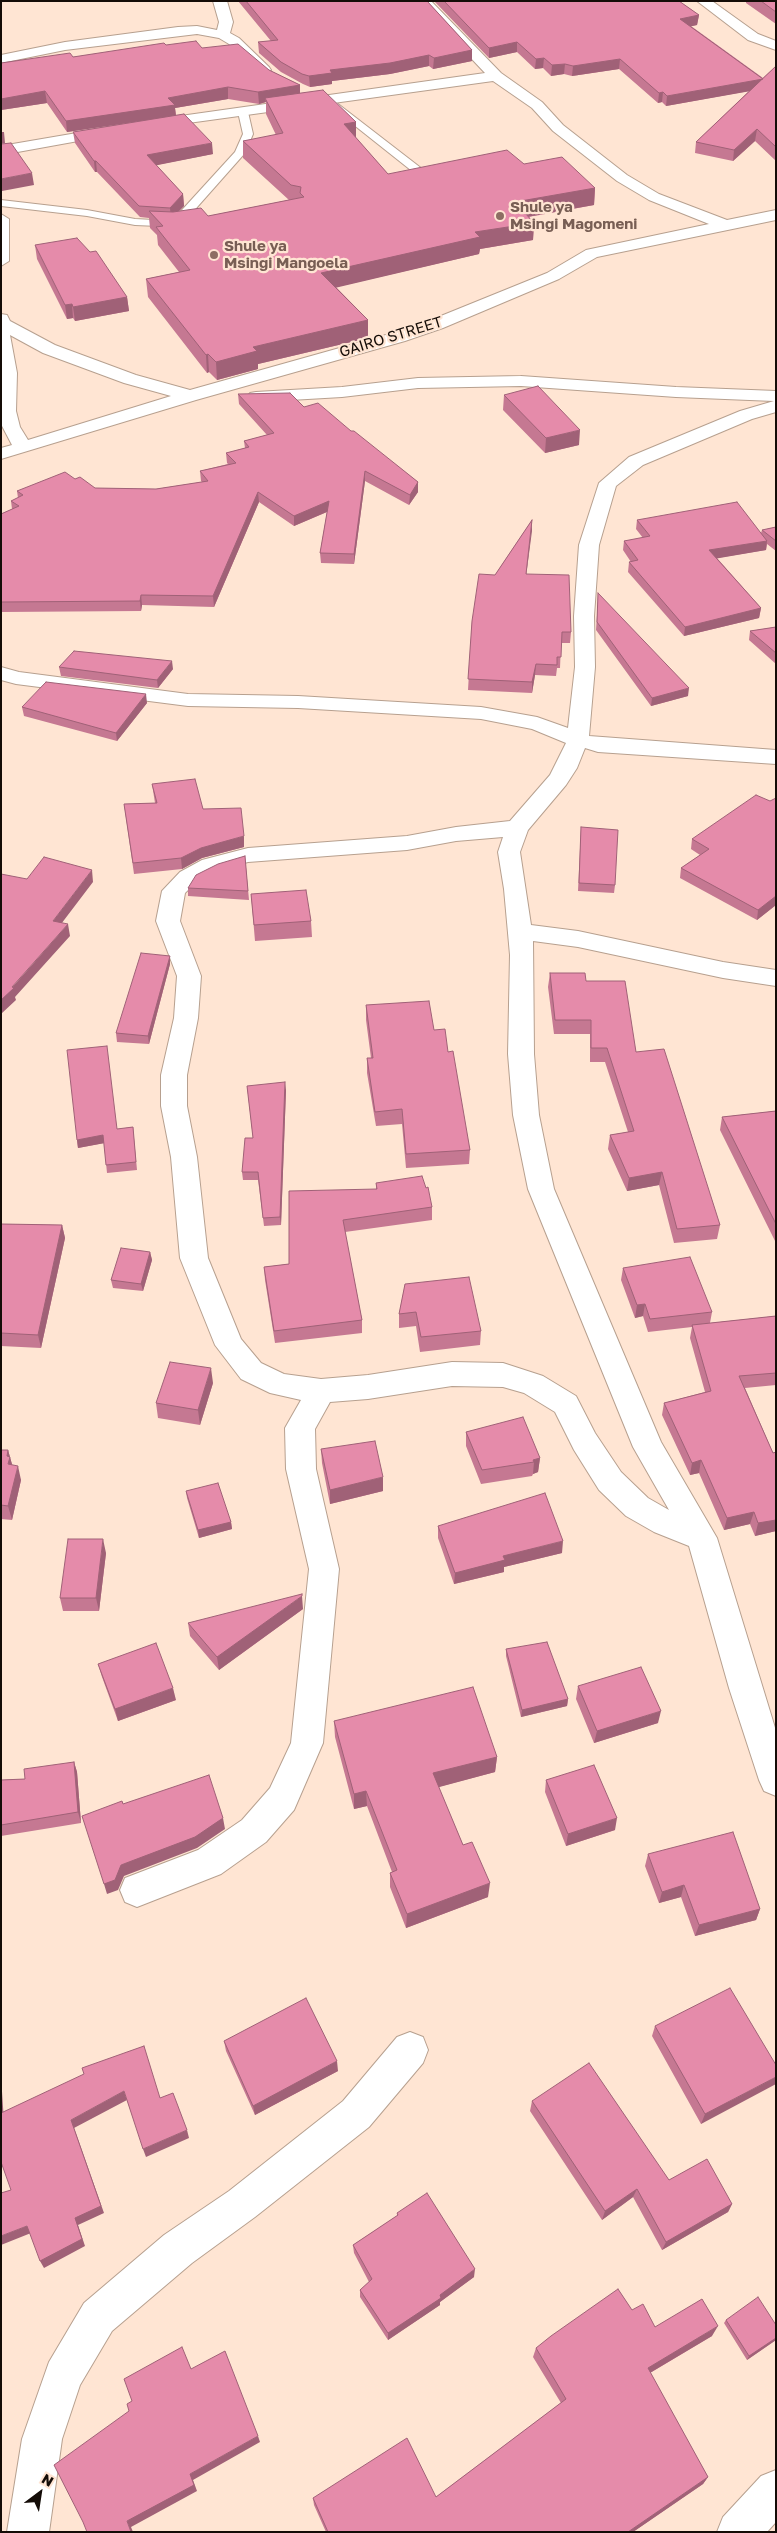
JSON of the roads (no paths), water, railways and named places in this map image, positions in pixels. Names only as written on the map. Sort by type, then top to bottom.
[{"type":"street","points":[[220,1],[226,22],[223,35]]},
{"type":"street","points":[[423,1],[496,76],[537,105],[558,128],[622,178],[654,197],[726,225]]},
{"type":"street","points":[[703,1],[753,37],[776,46]]},
{"type":"street","points":[[1,59],[65,46],[197,30],[223,35],[234,41],[275,77]]},
{"type":"street","points":[[141,126],[327,98],[419,88],[496,76]]},
{"type":"street","points":[[297,89],[327,98]]},
{"type":"street","points":[[1,151],[125,128]]},
{"type":"street","name":"GAIRO STREET","points":[[1,454],[185,397],[437,324],[553,276],[592,253],[776,215]]},
{"type":"street","points":[[1,219],[1,261]]},
{"type":"street","points":[[2,321],[49,349],[185,397],[296,396],[418,383],[521,380],[676,392],[776,396]]},
{"type":"street","points":[[2,321],[2,344],[8,373],[7,411],[11,427],[23,447]]},
{"type":"street","points":[[776,406],[746,415],[636,461],[608,483],[597,513],[589,545],[584,616],[585,667],[578,740],[562,774],[517,828],[509,852],[522,955],[521,1054],[524,1097],[541,1188],[648,1447],[702,1538],[745,1688],[776,1780]]},
{"type":"street","points":[[1,674],[16,678],[188,700],[298,702],[481,713],[538,724],[578,740],[620,747],[775,757]]},
{"type":"street","points":[[517,828],[456,834],[407,843],[248,855],[210,864],[188,877],[174,891],[168,921],[189,976],[186,1018],[174,1075],[174,1106],[184,1157],[194,1258],[229,1345],[251,1370],[280,1385],[321,1392],[452,1374],[503,1375],[533,1384],[566,1404],[584,1442],[610,1481],[637,1507],[665,1523],[702,1538]]},
{"type":"street","points":[[519,931],[578,939],[723,970],[776,978]]},
{"type":"street","points":[[137,1890],[209,1862],[254,1831],[282,1799],[307,1743],[324,1569],[301,1469],[300,1428],[321,1392]]},
{"type":"street","points":[[28,2532],[42,2439],[63,2376],[98,2317],[178,2249],[242,2204],[356,2114],[410,2050]]},
{"type":"street","points":[[738,2532],[776,2491]]},
{"type":"lane","points":[[327,98],[426,176]]},
{"type":"lane","points":[[175,225],[240,153],[248,134],[243,112]]},
{"type":"lane","points":[[1,203],[87,213],[135,222],[175,225],[193,223]]},
{"type":"place","name":"Shule ya Msingi Magomeni","points":[[500,216]]},
{"type":"place","name":"Shule ya Msingi Mangoela","points":[[214,255]]}]
